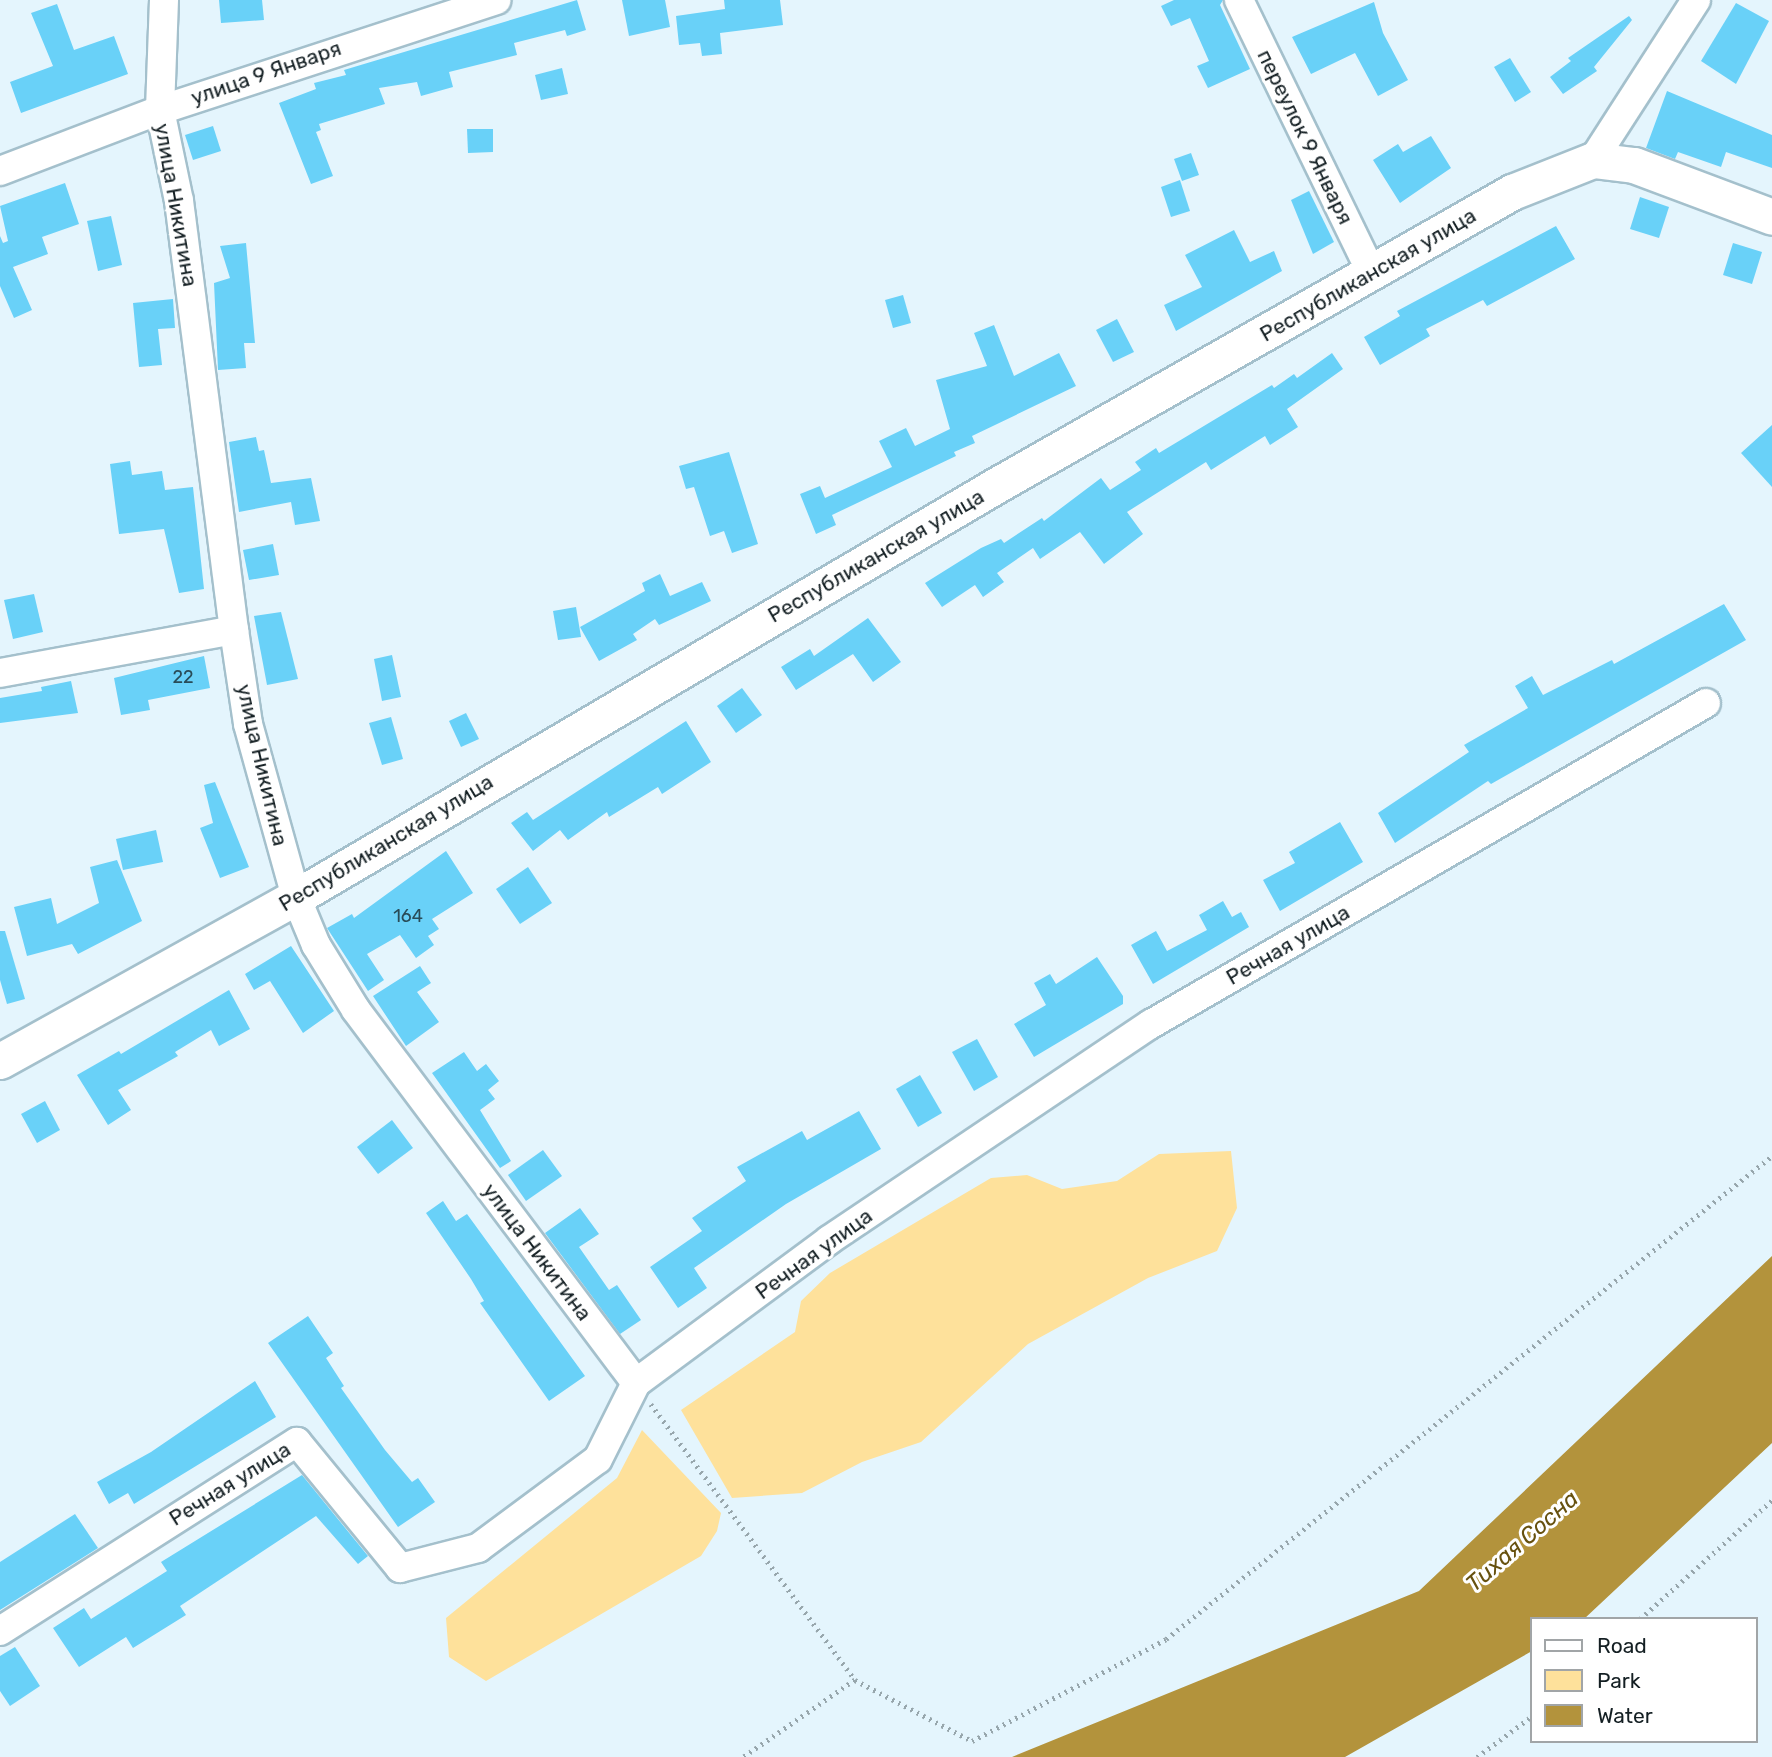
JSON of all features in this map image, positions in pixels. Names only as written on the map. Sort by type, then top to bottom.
[{"type":"street","name":"улица Никитина","points":[[164,0],[160,110],[181,214],[234,630],[248,724],[296,897],[316,945],[356,1010],[636,1383]]},
{"type":"street","name":"улица 9 Января","points":[[0,171],[160,110],[497,0]]},
{"type":"street","name":"переулок 9 Января","points":[[1238,0],[1372,274]]},
{"type":"street","points":[[1696,0],[1593,160],[1634,165],[1772,217]]},
{"type":"street","name":"Республиканская улица","points":[[0,1061],[296,897],[995,486],[1512,192],[1593,160]]},
{"type":"street","points":[[0,673],[234,630]]},
{"type":"street","name":"Речная улица","points":[[0,1631],[297,1442],[400,1568],[478,1548],[598,1459],[636,1383],[829,1240],[1151,1024],[1706,704]]},
{"type":"path","points":[[636,1383],[855,1680],[972,1741],[1166,1639],[1772,1156]]},
{"type":"path","points":[[1642,1617],[1772,1500]]},
{"type":"path","points":[[744,1757],[855,1680]]},
{"type":"path","points":[[1477,1757],[1530,1717]]},
{"type":"green space","points":[[1231,1151],[1237,1208],[1217,1251],[1148,1278],[1028,1344],[921,1442],[862,1462],[802,1493],[732,1498],[681,1410],[795,1332],[801,1301],[830,1273],[991,1178],[1027,1175],[1062,1189],[1117,1181],[1159,1154]]},
{"type":"green space","points":[[642,1430],[721,1513],[717,1531],[701,1556],[486,1681],[449,1657],[446,1618],[617,1478]]},
{"type":"water","name":"Тихая Сосна","points":[[1772,1256],[1772,1443],[1586,1617],[1530,1617],[1530,1652],[1345,1757],[1012,1757],[1419,1591]]},
{"type":"building","points":[[219,0],[262,0],[264,20],[221,23]]},
{"type":"building","points":[[577,0],[586,30],[567,36],[565,30],[514,43],[517,55],[449,72],[453,87],[421,96],[417,82],[379,88],[385,104],[319,124],[321,130],[316,132],[333,176],[311,184],[279,103],[316,89],[314,83],[346,75],[344,70]]},
{"type":"building","points":[[622,0],[665,0],[670,27],[629,36]]},
{"type":"building","points":[[724,0],[780,0],[783,25],[720,33],[722,54],[702,56],[700,43],[679,45],[676,16],[725,9]]},
{"type":"building","points":[[1174,0],[1223,0],[1220,5],[1250,69],[1208,88],[1197,66],[1209,61],[1190,18],[1171,26],[1161,6]]},
{"type":"building","points":[[1374,2],[1383,33],[1408,80],[1378,96],[1355,53],[1311,74],[1292,37]]},
{"type":"building","points":[[1736,3],[1769,21],[1736,84],[1701,61]]},
{"type":"building","points":[[57,4],[74,50],[114,36],[128,74],[21,113],[10,82],[53,66],[31,13]]},
{"type":"building","points":[[1629,16],[1632,20],[1594,67],[1597,71],[1563,94],[1550,77],[1571,61],[1568,58]]},
{"type":"building","points":[[1510,58],[1531,92],[1515,102],[1494,67]]},
{"type":"building","points":[[562,68],[568,94],[541,100],[535,75]]},
{"type":"building","points":[[1667,91],[1772,135],[1772,168],[1726,152],[1721,167],[1678,152],[1675,159],[1646,148]]},
{"type":"building","points":[[213,126],[221,151],[193,160],[185,135]]},
{"type":"building","points":[[467,129],[493,129],[493,152],[468,153]]},
{"type":"building","points":[[1431,136],[1451,168],[1400,203],[1373,160],[1398,144],[1403,152]]},
{"type":"building","points":[[1191,153],[1199,175],[1182,181],[1174,159]]},
{"type":"building","points":[[1180,180],[1190,211],[1171,217],[1161,187]]},
{"type":"building","points":[[65,183],[79,224],[42,237],[48,254],[13,267],[32,310],[14,318],[0,286],[0,236],[3,243],[8,241],[0,206]]},
{"type":"building","points":[[1309,191],[1334,242],[1313,254],[1291,200]]},
{"type":"building","points":[[1640,197],[1669,207],[1659,238],[1630,229]]},
{"type":"building","points":[[111,216],[122,265],[98,271],[87,221]]},
{"type":"building","points":[[1556,226],[1575,259],[1487,306],[1483,300],[1426,329],[1430,336],[1380,365],[1364,337],[1400,316],[1397,311]]},
{"type":"building","points":[[1234,230],[1250,262],[1274,251],[1282,271],[1176,331],[1164,305],[1202,287],[1185,255]]},
{"type":"building","points":[[246,243],[255,343],[244,343],[246,368],[218,370],[214,283],[230,278],[220,246]]},
{"type":"building","points":[[1733,243],[1762,252],[1752,284],[1723,275]]},
{"type":"building","points":[[903,295],[911,323],[893,328],[885,300]]},
{"type":"building","points":[[173,299],[175,328],[158,329],[162,365],[139,367],[133,303]]},
{"type":"building","points":[[1117,319],[1134,352],[1113,362],[1096,330]]},
{"type":"building","points":[[994,325],[1014,376],[1059,353],[1076,386],[972,436],[975,443],[954,452],[956,456],[832,515],[836,525],[816,534],[800,494],[820,486],[825,498],[892,467],[879,441],[906,428],[915,446],[950,429],[936,380],[987,366],[974,333]]},
{"type":"building","points":[[1332,353],[1343,369],[1287,409],[1298,427],[1270,445],[1265,436],[1211,470],[1206,462],[1127,512],[1143,534],[1104,564],[1080,532],[1040,559],[1033,548],[997,573],[1004,582],[983,597],[975,585],[942,607],[925,583],[981,548],[1001,539],[1004,543],[1042,518],[1044,521],[1101,478],[1110,490],[1141,470],[1135,462],[1156,448],[1159,453],[1272,385],[1274,388],[1294,374],[1297,378]]},
{"type":"building","points":[[1772,425],[1772,487],[1741,453]]},
{"type":"building","points":[[256,437],[259,451],[264,450],[271,483],[311,478],[320,521],[295,525],[291,502],[239,512],[229,442]]},
{"type":"building","points":[[729,452],[758,544],[732,553],[724,531],[710,536],[694,487],[686,489],[679,466]]},
{"type":"building","points":[[130,461],[132,475],[162,471],[165,490],[193,487],[204,589],[179,593],[164,529],[119,534],[110,464]]},
{"type":"building","points":[[273,544],[279,575],[249,580],[243,550]]},
{"type":"building","points":[[660,574],[670,596],[702,582],[711,601],[659,625],[655,619],[633,634],[637,640],[599,661],[580,627],[645,591],[642,583]]},
{"type":"building","points":[[34,594],[43,632],[13,639],[4,600]]},
{"type":"building","points":[[1724,604],[1746,640],[1491,784],[1488,781],[1395,843],[1378,813],[1469,752],[1464,745],[1528,708],[1515,686],[1532,676],[1543,695],[1612,660],[1614,664]]},
{"type":"building","points":[[576,607],[581,637],[558,640],[553,611]]},
{"type":"building","points":[[281,612],[298,679],[267,685],[254,616]]},
{"type":"building","points":[[868,618],[901,662],[873,682],[853,654],[796,690],[781,667],[810,649],[814,656]]},
{"type":"building","points":[[392,655],[401,697],[382,701],[374,659]]},
{"type":"building","points":[[204,656],[210,688],[148,700],[150,710],[121,715],[114,678]]},
{"type":"building","points":[[71,681],[78,713],[0,723],[0,698],[42,691],[41,687]]},
{"type":"building","points":[[742,688],[762,715],[736,733],[717,706]]},
{"type":"building","points":[[466,713],[479,739],[461,747],[449,721]]},
{"type":"building","points":[[391,717],[403,759],[382,765],[369,723]]},
{"type":"building","points":[[686,721],[711,762],[662,794],[658,787],[609,817],[607,812],[568,840],[560,830],[533,851],[511,823],[527,812],[533,820]]},
{"type":"building","points":[[215,782],[249,867],[220,878],[200,828],[213,823],[204,785]]},
{"type":"building","points":[[1340,822],[1363,862],[1280,911],[1263,880],[1295,863],[1289,852]]},
{"type":"building","points":[[156,830],[163,862],[123,870],[116,839]]},
{"type":"building","points":[[446,851],[473,893],[432,919],[439,929],[428,936],[434,945],[416,958],[400,935],[367,954],[384,980],[368,991],[327,928],[352,914],[354,918]]},
{"type":"building","points":[[117,860],[142,921],[78,954],[72,944],[27,956],[14,907],[51,898],[57,924],[99,903],[90,867]]},
{"type":"building","points":[[528,867],[552,903],[520,924],[496,889]]},
{"type":"building","points":[[1223,901],[1232,917],[1241,912],[1249,927],[1153,984],[1131,945],[1156,931],[1167,951],[1207,930],[1199,915]]},
{"type":"building","points":[[0,931],[5,931],[25,999],[7,1004],[0,980]]},
{"type":"building","points":[[291,946],[334,1011],[303,1033],[270,981],[254,990],[245,974]]},
{"type":"building","points":[[1097,957],[1123,996],[1123,1004],[1034,1057],[1014,1024],[1046,1005],[1034,983],[1050,974],[1056,984]]},
{"type":"building","points":[[420,966],[431,983],[417,992],[439,1022],[406,1046],[373,996]]},
{"type":"building","points":[[229,990],[250,1029],[219,1046],[211,1030],[175,1052],[178,1056],[118,1090],[131,1110],[108,1125],[77,1075],[119,1051],[121,1054]]},
{"type":"building","points":[[977,1039],[998,1077],[974,1091],[952,1052]]},
{"type":"building","points":[[464,1052],[477,1071],[486,1064],[499,1081],[488,1090],[495,1099],[480,1110],[511,1161],[500,1168],[432,1073]]},
{"type":"building","points":[[920,1075],[942,1113],[918,1127],[896,1089]]},
{"type":"building","points":[[45,1101],[60,1130],[37,1143],[21,1114]]},
{"type":"building","points":[[859,1111],[881,1149],[786,1204],[694,1268],[707,1288],[678,1308],[650,1267],[702,1231],[692,1218],[746,1181],[737,1167],[802,1131],[807,1140]]},
{"type":"building","points":[[392,1120],[413,1148],[378,1174],[357,1147]]},
{"type":"building","points":[[543,1150],[562,1176],[526,1201],[508,1175]]},
{"type":"building","points":[[443,1201],[456,1221],[467,1214],[585,1376],[549,1401],[480,1303],[484,1301],[471,1279],[426,1213]]},
{"type":"building","points":[[580,1208],[599,1234],[579,1247],[609,1290],[617,1285],[641,1320],[620,1334],[545,1233]]},
{"type":"building","points":[[308,1316],[333,1353],[326,1358],[344,1386],[341,1388],[385,1450],[412,1482],[418,1478],[435,1502],[398,1527],[268,1343]]},
{"type":"building","points":[[255,1381],[276,1417],[134,1504],[128,1493],[109,1504],[97,1482],[151,1452]]},
{"type":"building","points":[[302,1475],[368,1556],[358,1564],[316,1516],[180,1606],[186,1615],[133,1648],[126,1637],[79,1667],[53,1628],[84,1608],[91,1619],[167,1571],[161,1562]]},
{"type":"building","points":[[75,1514],[98,1548],[0,1610],[0,1562]]},
{"type":"building","points":[[15,1647],[40,1686],[10,1706],[0,1691],[0,1656]]}]
